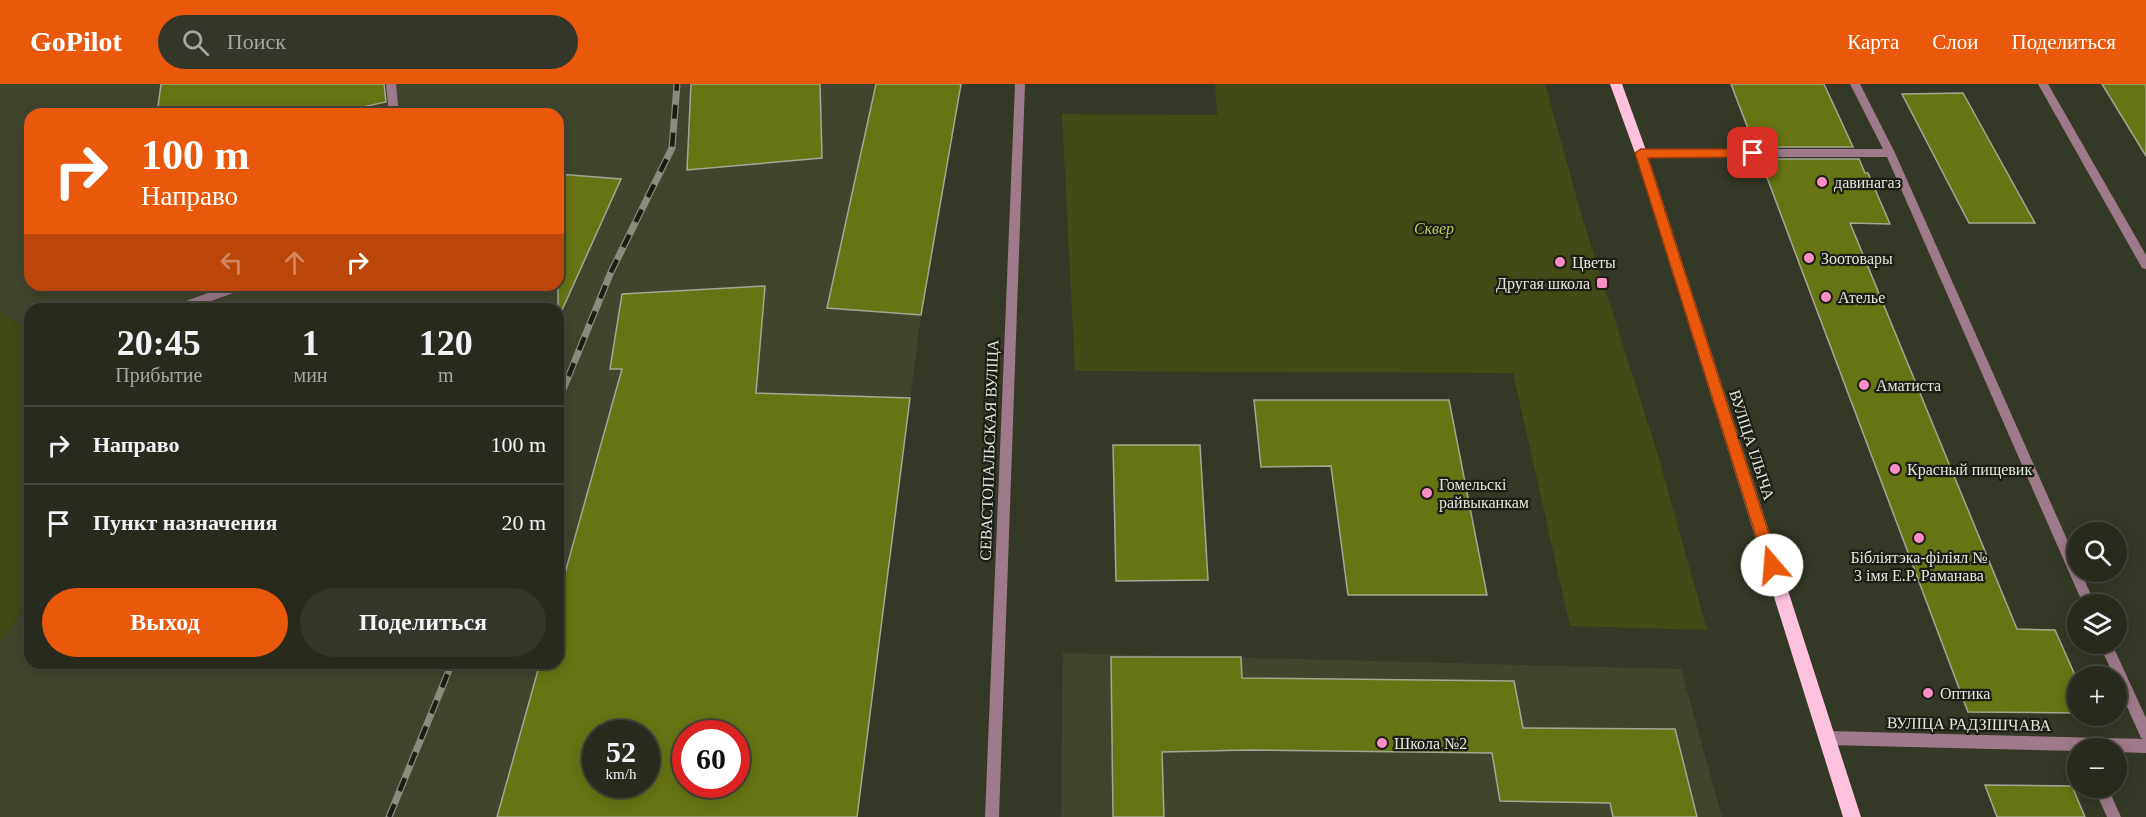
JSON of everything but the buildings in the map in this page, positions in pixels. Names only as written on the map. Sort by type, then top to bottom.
[{"type":"main road","name":"ВУЛІЦА ІЛЬІЧА","points":[[1616,84],[1641,153],[1852,817]]},
{"type":"street","points":[[391,84],[393,108]]},
{"type":"street","name":"СЕВАСТОПАЛЬСКАЯ ВУЛІЦА","points":[[992,817],[1020,84]]},
{"type":"street","points":[[1855,84],[1890,153],[2085,594]]},
{"type":"street","points":[[2043,84],[2146,265]]},
{"type":"street","points":[[1641,153],[1890,153]]},
{"type":"street","points":[[193,303],[226,291]]},
{"type":"street","points":[[2110,654],[2146,733]]},
{"type":"street","name":"ВУЛІЦА РАДЗІШЧАВА","points":[[1828,738],[2067,746]]},
{"type":"street","name":"ВУЛІЦА РАДЗІШЧАВА","points":[[2127,746],[2146,746]]},
{"type":"street","points":[[2105,798],[2114,817]]},
{"type":"shaded area","points":[[0,84],[961,84],[921,315],[857,817],[0,817],[0,643],[24,608],[24,669],[564,669],[564,303],[24,303],[24,327],[0,312]]},
{"type":"shaded area","name":"Школа №2","points":[[1063,653],[1681,669],[1722,817],[1061,817]]},
{"type":"green space","name":"Сквер","points":[[1215,84],[1545,84],[1582,217],[1657,452],[1707,630],[1570,626],[1513,373],[1075,371],[1062,114],[1217,115]]},
{"type":"green space","points":[[0,312],[24,327],[24,608],[0,643]]},
{"type":"railway","points":[[564,387],[611,272],[672,148],[677,84]]},
{"type":"railway","points":[[389,817],[450,669]]},
{"type":"place","name":"давинагаз","points":[[1822,182]]},
{"type":"place","name":"Зоотовары","points":[[1809,258]]},
{"type":"place","name":"Цветы","points":[[1560,262]]},
{"type":"place","name":"Другая школа","points":[[1602,283]]},
{"type":"place","name":"Ателье","points":[[1826,297]]},
{"type":"place","name":"Аматиста","points":[[1864,385]]},
{"type":"place","name":"Красный пищевик","points":[[1895,469]]},
{"type":"place","name":"Гомельскі райвыканкам","points":[[1427,493]]},
{"type":"place","name":"Бібліятэка-філіял № 3 імя Е.Р. Раманава","points":[[1919,538]]},
{"type":"place","name":"Оптика","points":[[1928,693]]},
{"type":"place","name":"Школа №2","points":[[1382,743]]},
{"type":"route","points":[[1753,153],[1641,153],[1772,565]]}]
